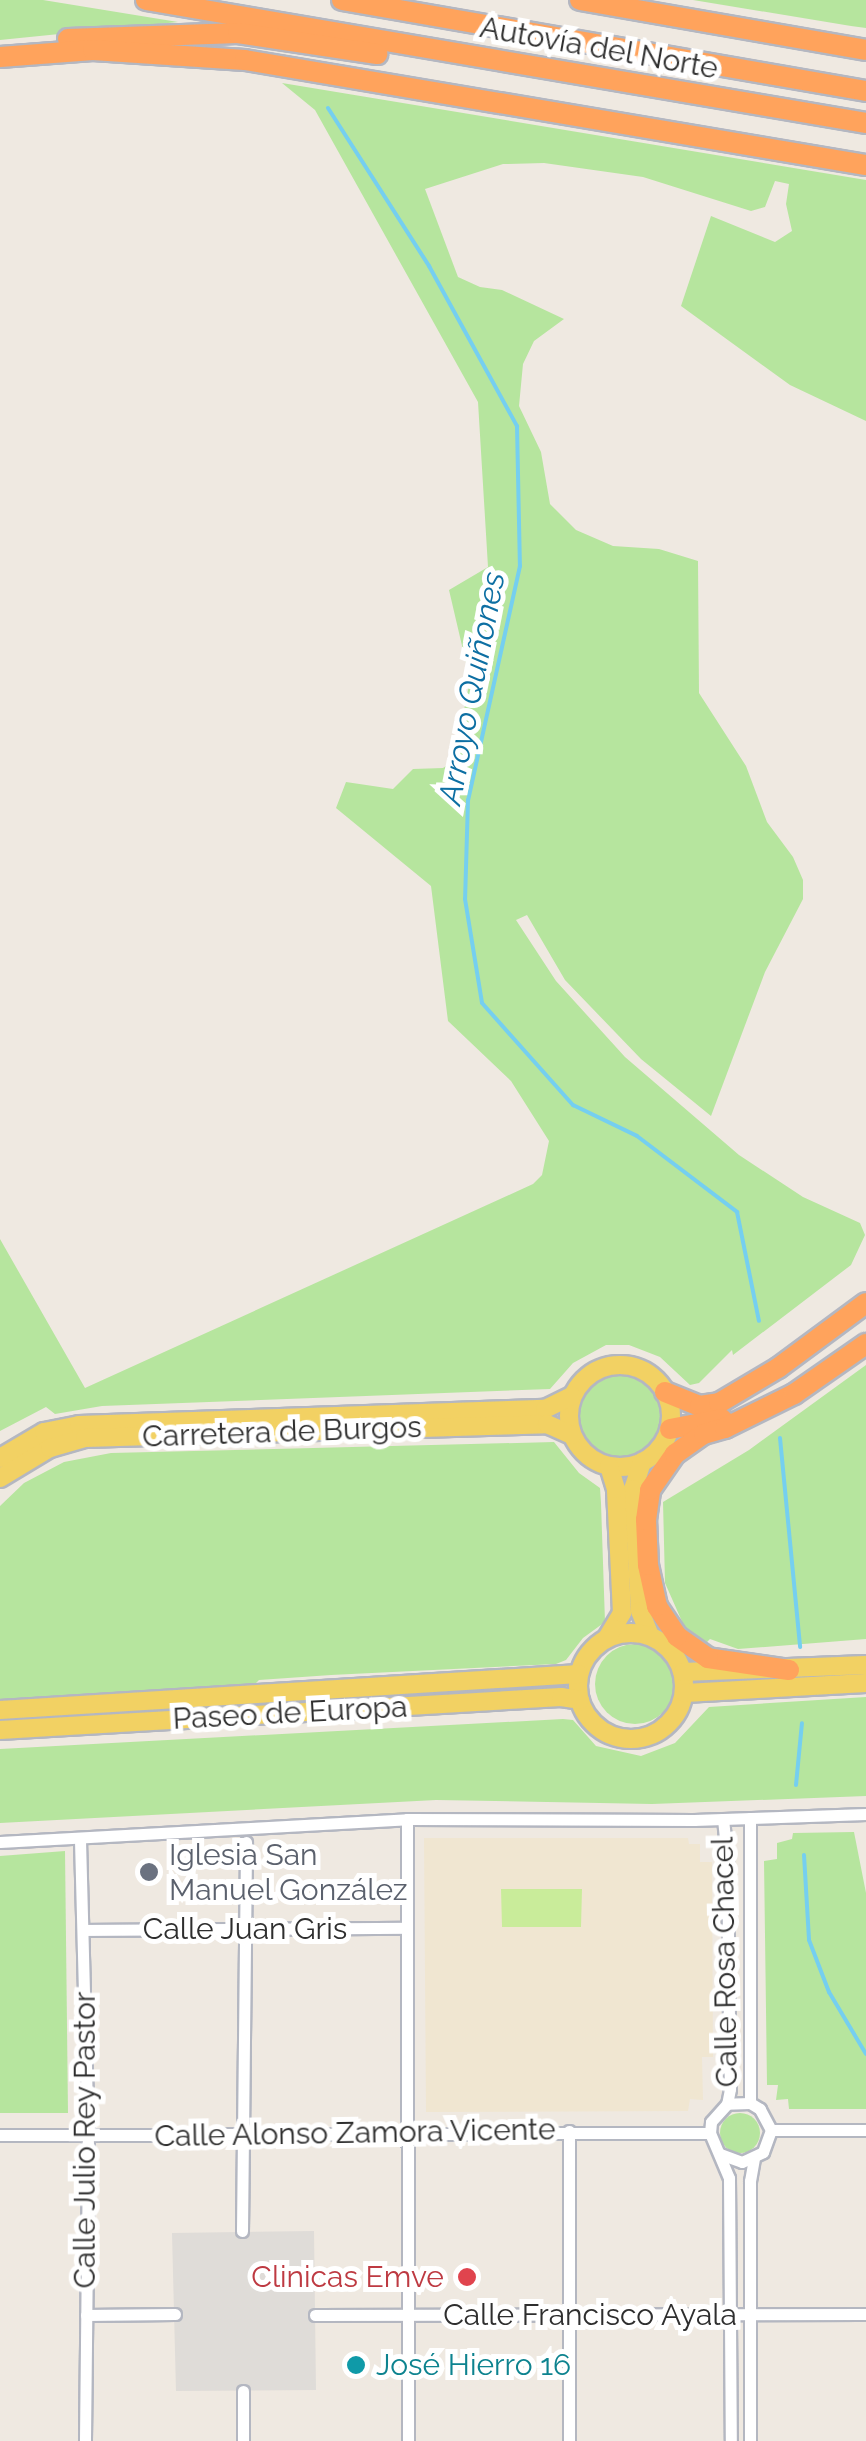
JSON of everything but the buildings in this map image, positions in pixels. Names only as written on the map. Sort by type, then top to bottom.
[{"type":"highway","name":"Autovía del Norte","points":[[146,0],[866,123]]},
{"type":"highway","name":"Autovía del Norte","points":[[342,0],[866,91]]},
{"type":"highway","points":[[580,0],[866,50]]},
{"type":"highway","points":[[0,47],[94,36],[238,33],[438,64],[513,65]]},
{"type":"highway","points":[[0,58],[93,50],[244,60],[866,165]]},
{"type":"highway","points":[[665,1392],[700,1406],[719,1403],[778,1368],[866,1303]]},
{"type":"highway","points":[[788,1670],[708,1658],[677,1636],[657,1606],[648,1565],[646,1520],[650,1490],[675,1454],[704,1434],[794,1394],[866,1344]]},
{"type":"highway","points":[[670,1429],[753,1414]]},
{"type":"main road","points":[[642,1462],[609,1466],[589,1456],[572,1435],[572,1396],[580,1382],[609,1365],[642,1369],[665,1392],[670,1429],[664,1442],[642,1462],[634,1476],[640,1612],[650,1636]]},
{"type":"main road","name":"Carretera de Burgos","points":[[0,1458],[9,1448],[44,1432],[79,1425],[544,1409],[572,1396]]},
{"type":"main road","name":"Carretera de Burgos","points":[[0,1478],[50,1448],[85,1438],[547,1424],[572,1435]]},
{"type":"main road","points":[[607,1638],[628,1632],[650,1636],[671,1650],[683,1672],[685,1694],[671,1723],[643,1739],[611,1736],[597,1728],[580,1700],[579,1674],[585,1659],[607,1638],[622,1613],[616,1490],[609,1466]]},
{"type":"main road","points":[[683,1672],[866,1666]]},
{"type":"main road","name":"Paseo de Europa","points":[[0,1710],[579,1674]]},
{"type":"main road","points":[[685,1694],[866,1683]]},
{"type":"main road","name":"Paseo de Europa","points":[[0,1730],[561,1697],[580,1700]]},
{"type":"street","points":[[0,1842],[406,1820],[722,1820],[866,1814]]},
{"type":"street","name":"Calle Rosa Chacel","points":[[750,1818],[750,2103]]},
{"type":"street","points":[[406,1820],[408,2441]]},
{"type":"street","name":"Calle Rosa Chacel","points":[[722,1820],[728,1894],[727,2104]]},
{"type":"street","name":"Calle Julio Rey Pastor","points":[[80,1840],[88,2135],[84,2441]]},
{"type":"street","points":[[242,2232],[246,1842]]},
{"type":"street","name":"Calle Juan Gris","points":[[84,1930],[407,1928]]},
{"type":"street","points":[[720,2154],[742,2162],[754,2159],[769,2142],[768,2118],[750,2103],[727,2104],[712,2122],[710,2133],[730,2178],[731,2441]]},
{"type":"street","points":[[770,2130],[866,2130]]},
{"type":"street","points":[[568,2132],[569,2441]]},
{"type":"street","name":"Calle Alonso Zamora Vicente","points":[[0,2135],[710,2133]]},
{"type":"street","points":[[750,2441],[754,2159]]},
{"type":"street","points":[[86,2315],[175,2314]]},
{"type":"street","name":"Calle Francisco Ayala","points":[[315,2315],[866,2314]]},
{"type":"street","points":[[243,2391],[243,2441]]},
{"type":"shaded area","points":[[424,1838],[688,1838],[689,1844],[700,1844],[700,1862],[712,1862],[713,2057],[702,2057],[703,2100],[690,2099],[688,2111],[426,2112]]},
{"type":"shaded area","points":[[314,2231],[316,2390],[176,2391],[172,2233]]},
{"type":"green space","points":[[0,0],[43,0],[178,22],[0,40]]},
{"type":"green space","points":[[693,0],[866,0],[866,28],[851,26]]},
{"type":"green space","points":[[282,83],[866,180],[866,421],[790,385],[681,306],[711,216],[775,242],[792,231],[786,204],[789,184],[775,181],[765,207],[751,211],[643,177],[544,163],[503,164],[425,189],[458,277],[480,287],[502,290],[564,319],[534,341],[523,364],[519,406],[541,452],[550,504],[576,530],[613,546],[659,549],[698,561],[699,693],[746,766],[767,822],[793,857],[803,880],[803,899],[765,972],[711,1116],[641,1059],[565,980],[527,915],[516,920],[556,981],[625,1057],[739,1155],[803,1197],[860,1223],[865,1235],[851,1265],[733,1355],[732,1350],[699,1383],[690,1385],[660,1357],[629,1345],[606,1345],[573,1363],[550,1389],[102,1406],[55,1414],[46,1407],[0,1431],[0,1239],[85,1388],[533,1184],[542,1175],[549,1141],[511,1081],[448,1021],[431,886],[336,808],[346,782],[393,789],[413,769],[443,768],[454,761],[470,680],[449,590],[488,567],[478,402],[315,110]]},
{"type":"green space","points":[[866,1365],[866,1639],[738,1649],[710,1639],[705,1644],[684,1626],[665,1583],[663,1502],[749,1450]]},
{"type":"green space","points":[[620,1375],[636,1378],[649,1387],[658,1400],[658,1432],[649,1445],[636,1454],[620,1457],[604,1454],[591,1445],[582,1432],[579,1416],[582,1400],[591,1387],[604,1378]]},
{"type":"green space","points":[[554,1442],[579,1473],[600,1488],[601,1503],[605,1622],[583,1638],[566,1660],[556,1664],[331,1675],[259,1680],[254,1685],[0,1700],[0,1506],[24,1483],[64,1462],[111,1453]]},
{"type":"green space","points":[[635,1644],[650,1647],[663,1656],[672,1669],[672,1699],[663,1712],[650,1721],[635,1724],[620,1721],[607,1712],[598,1699],[595,1684],[598,1669],[607,1656],[620,1647]]},
{"type":"green space","points":[[866,1697],[866,1796],[652,1804],[436,1800],[0,1823],[0,1749],[563,1719],[573,1720],[596,1746],[641,1756],[675,1743],[709,1707]]},
{"type":"green space","points":[[854,1832],[866,1893],[866,2109],[789,2109],[788,2099],[776,2100],[778,2085],[767,2085],[764,1861],[777,1859],[777,1843],[792,1839],[793,1833]]},
{"type":"green space","points":[[65,1851],[68,2113],[0,2113],[0,1856]]},
{"type":"green space","points":[[501,1889],[582,1889],[581,1927],[502,1927]]},
{"type":"green space","points":[[740,2113],[754,2119],[760,2133],[754,2147],[740,2153],[726,2147],[720,2133],[726,2119]]},
{"type":"waterway","name":"Arroyo Quiñones","points":[[328,108],[429,266],[517,426],[520,566],[468,800],[465,899],[482,1003],[573,1105],[637,1136],[737,1212],[759,1321]]},
{"type":"waterway","name":"Arroyo Quiñones","points":[[780,1438],[800,1647]]},
{"type":"waterway","name":"Arroyo Quiñones","points":[[796,1785],[802,1723]]},
{"type":"waterway","name":"Arroyo Quiñones","points":[[804,1855],[809,1940],[829,1992],[866,2054]]},
{"type":"place","name":"Iglesia San Manuel González","points":[[149,1872]]},
{"type":"place","name":"Clinicas Emve","points":[[467,2277]]},
{"type":"place","name":"José Hierro 16","points":[[356,2365]]}]
